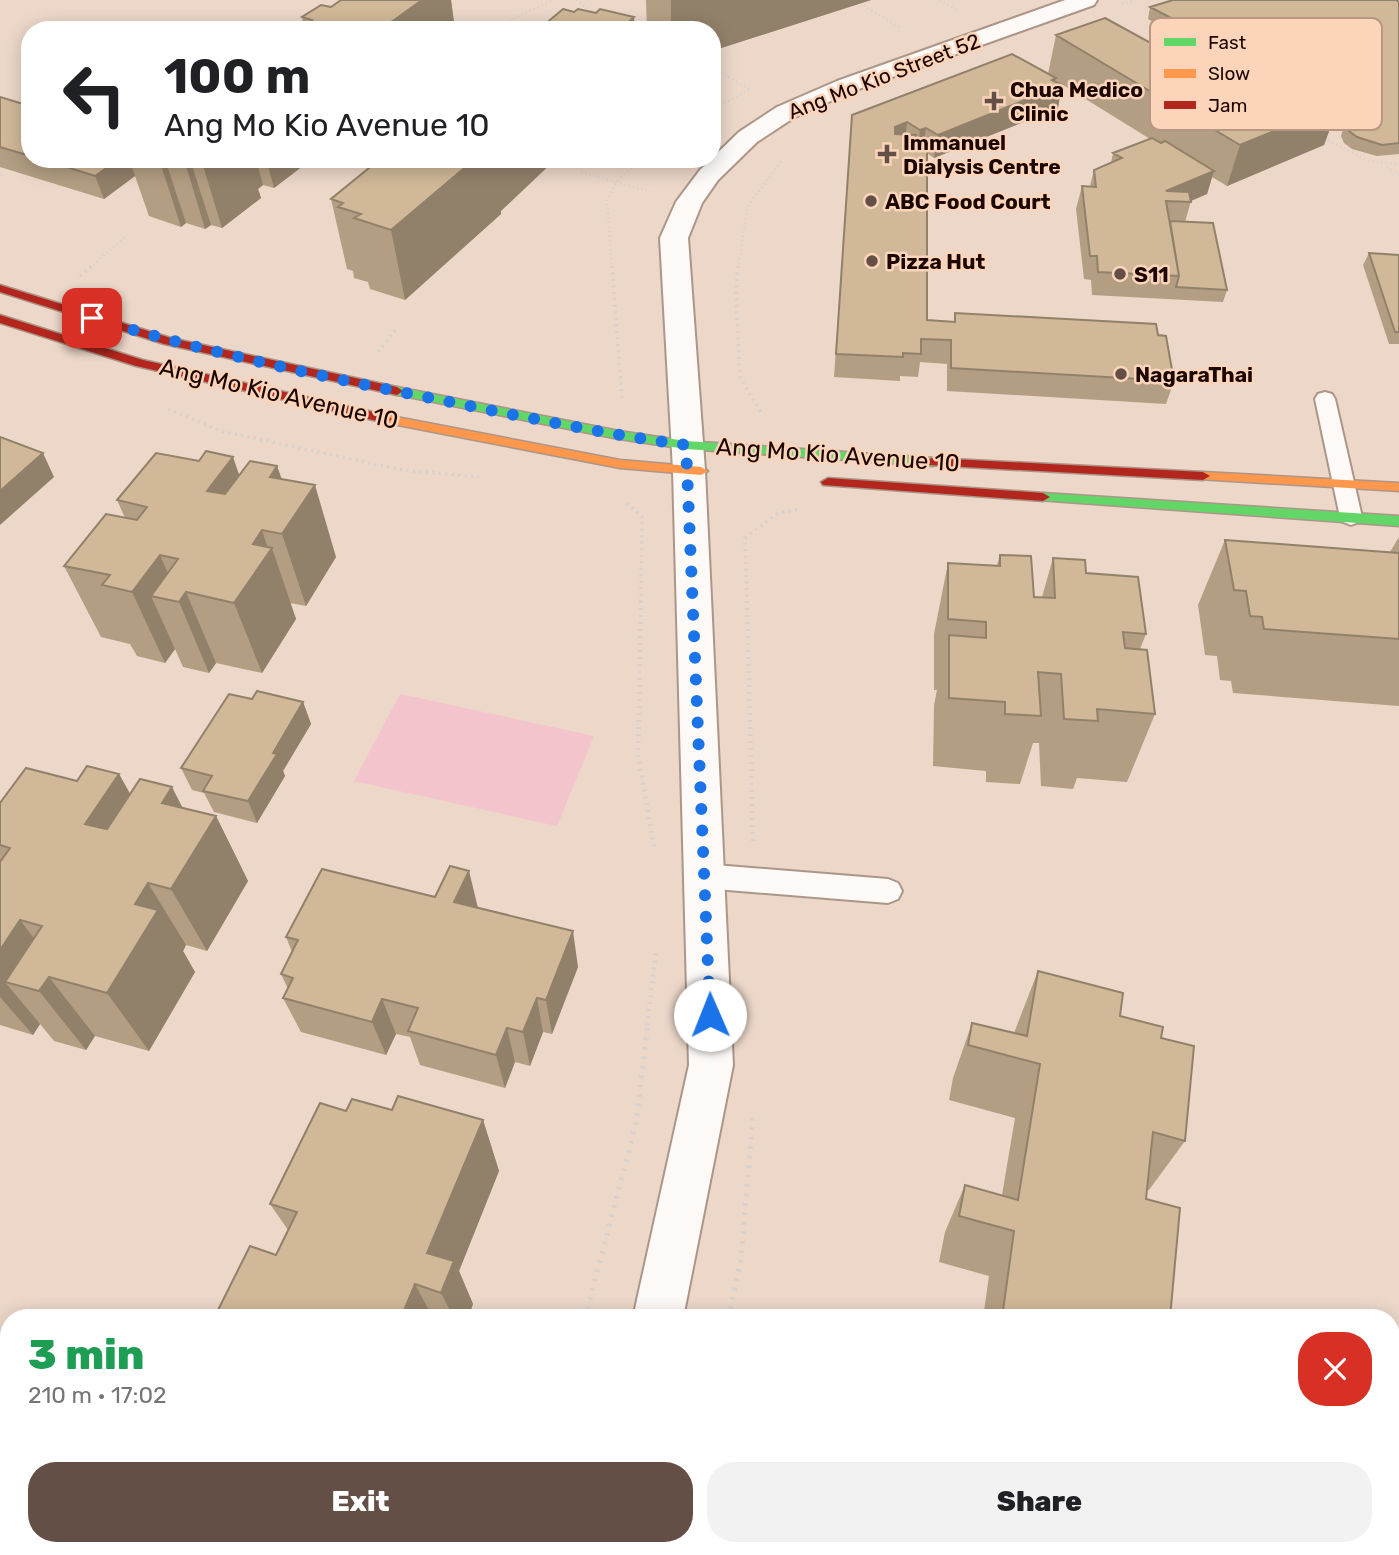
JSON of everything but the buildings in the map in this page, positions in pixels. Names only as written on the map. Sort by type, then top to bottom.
[{"type":"main road","name":"Ang Mo Kio Avenue 10","points":[[0,288],[168,341],[405,393],[619,435],[697,463]]},
{"type":"main road","name":"Ang Mo Kio Avenue 10","points":[[0,319],[140,363],[351,412],[620,464],[697,463],[792,454],[1399,488]]},
{"type":"main road","name":"Ang Mo Kio Avenue 10","points":[[808,481],[1399,520]]},
{"type":"street","name":"Ang Mo Kio Street 52","points":[[721,164],[748,138],[786,112],[845,86],[1086,0]]},
{"type":"street","name":"Ang Mo Kio Street 52","points":[[660,1309],[711,1065],[704,876],[697,463],[674,238],[689,202],[716,168]]},
{"type":"lane","points":[[1325,398],[1351,517]]},
{"type":"lane","points":[[704,876],[888,891]]},
{"type":"path","points":[[508,21],[553,0]]},
{"type":"path","points":[[576,0],[595,15]]},
{"type":"path","points":[[1121,4],[1134,0]]},
{"type":"path","points":[[860,3],[912,35]]},
{"type":"path","points":[[1126,30],[1150,43]]},
{"type":"path","points":[[721,73],[750,90]]},
{"type":"path","points":[[1319,135],[1352,156],[1386,166],[1399,175]]},
{"type":"path","points":[[766,419],[740,378],[736,293],[738,260],[748,206],[784,159]]},
{"type":"path","points":[[1386,166],[1399,164]]},
{"type":"path","points":[[622,404],[607,200],[616,183],[630,168]]},
{"type":"path","points":[[581,172],[616,183]]},
{"type":"path","points":[[86,271],[127,235]]},
{"type":"path","points":[[381,348],[397,328]]},
{"type":"path","points":[[622,498],[642,516],[638,755],[656,861]]},
{"type":"path","points":[[587,1309],[636,1123],[658,942]]},
{"type":"shaded area","points":[[400,694],[594,736],[557,826],[354,781]]},
{"type":"traffic: fast","points":[[397,391],[619,435],[686,445],[933,462]]},
{"type":"traffic: fast","points":[[1043,497],[1399,521]]},
{"type":"traffic: slow","points":[[386,419],[620,464],[701,471]]},
{"type":"traffic: slow","points":[[1203,476],[1399,487]]},
{"type":"traffic: jam","points":[[0,288],[168,341],[397,391]]},
{"type":"traffic: jam","points":[[0,319],[140,363],[386,419]]},
{"type":"traffic: jam","points":[[933,462],[1203,476]]},
{"type":"traffic: jam","points":[[828,482],[1043,497]]},
{"type":"place","name":"Chua Medico Clinic","points":[[994,101]]},
{"type":"place","name":"Immanuel Dialysis Centre","points":[[887,154]]},
{"type":"place","name":"ABC Food Court","points":[[871,201]]},
{"type":"place","name":"Pizza Hut","points":[[872,261]]},
{"type":"place","name":"S11","points":[[1120,274]]},
{"type":"place","name":"NagaraThai","points":[[1121,374]]},
{"type":"route","points":[[92,318],[168,341],[378,387],[619,435],[686,445],[710,1015]]}]
